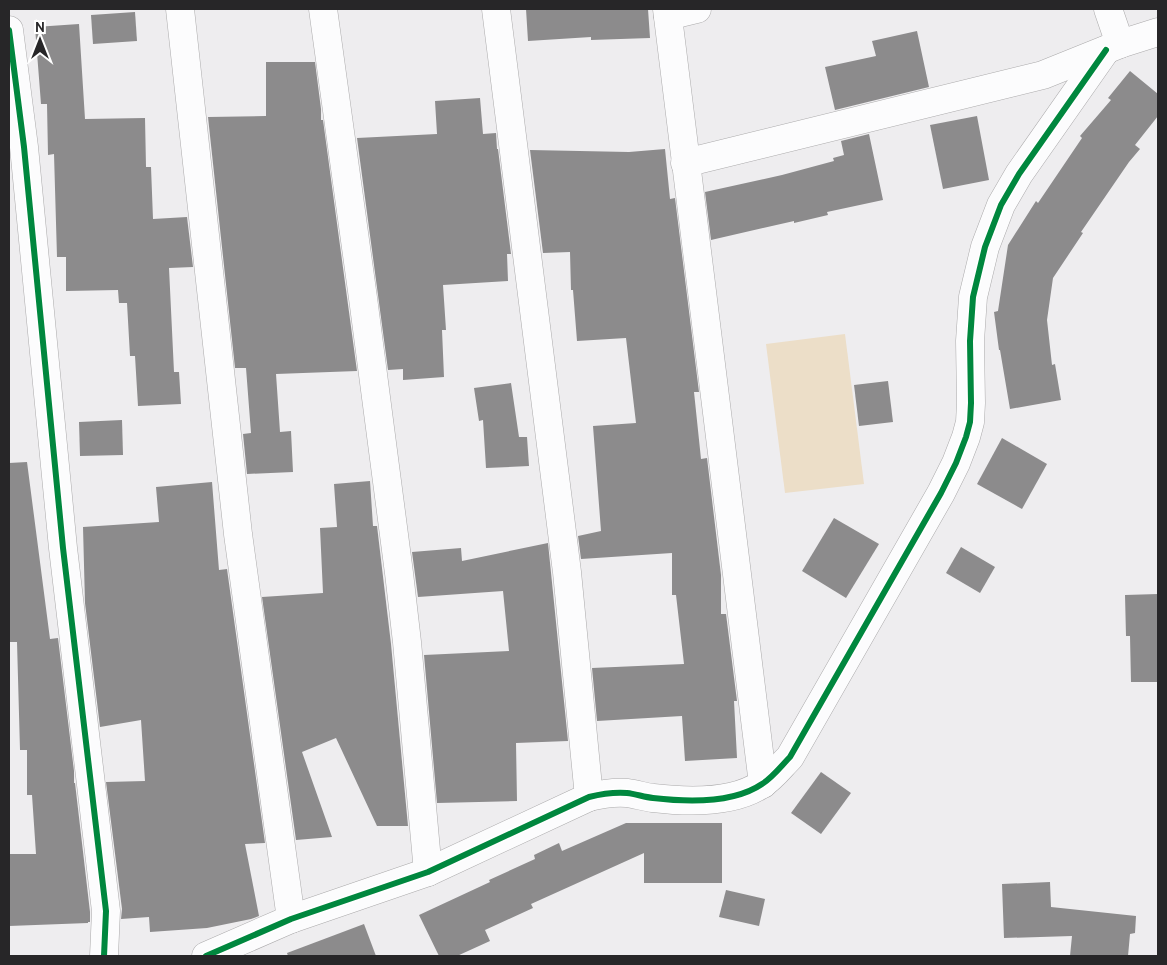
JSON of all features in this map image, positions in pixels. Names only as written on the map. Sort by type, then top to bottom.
[{"type":"street","points":[[180,9],[238,534],[291,919]]},
{"type":"street","points":[[323,9],[400,581],[428,872]]},
{"type":"street","points":[[496,9],[567,572],[588,797]]},
{"type":"street","points":[[697,9],[667,12],[763,784]]},
{"type":"street","points":[[206,956],[291,919],[428,872],[588,797],[609,793],[627,793],[648,798],[692,801],[720,799],[748,792],[763,784],[777,771],[790,757],[942,493],[956,462],[970,422],[970,341],[973,297],[984,247],[1001,205],[1019,174],[1113,47],[1108,9]]},
{"type":"street","points":[[9,30],[24,147],[63,548],[106,911],[104,956]]},
{"type":"street","points":[[686,163],[1043,75],[1113,47],[1158,32]]},
{"type":"shaded area","points":[[845,334],[864,484],[785,493],[766,344]]},
{"type":"building","points":[[526,9],[648,9],[650,38],[591,40],[591,37],[528,41]]},
{"type":"building","points":[[135,12],[137,41],[93,44],[91,15]]},
{"type":"building","points":[[79,24],[85,119],[145,118],[146,167],[151,167],[153,219],[187,217],[193,267],[169,268],[174,372],[179,372],[181,404],[138,406],[135,356],[130,356],[127,303],[119,303],[118,290],[66,291],[66,257],[57,257],[54,154],[48,155],[47,104],[41,104],[35,27]]},
{"type":"building","points":[[917,31],[929,87],[835,110],[825,67],[876,56],[872,41]]},
{"type":"building","points":[[266,62],[315,62],[321,120],[323,120],[357,371],[276,374],[280,432],[291,431],[293,472],[247,474],[243,434],[251,433],[246,368],[235,368],[208,117],[266,116]]},
{"type":"building","points":[[1130,71],[1158,94],[1158,116],[1135,145],[1140,149],[1081,232],[1083,233],[1053,278],[1047,320],[1052,365],[1055,364],[1061,400],[1010,409],[994,312],[998,311],[1008,245],[1036,201],[1038,203],[1082,138],[1080,136],[1111,100],[1108,98]]},
{"type":"building","points":[[480,98],[483,134],[496,133],[511,254],[507,254],[508,281],[443,285],[446,330],[442,330],[444,377],[403,380],[403,369],[388,370],[357,138],[437,134],[435,101]]},
{"type":"building","points":[[977,116],[989,180],[943,189],[930,125]]},
{"type":"building","points":[[869,134],[883,200],[827,212],[828,215],[794,223],[794,221],[711,240],[705,192],[834,161],[833,158],[844,155],[841,141]]},
{"type":"building","points":[[665,149],[670,199],[675,198],[699,392],[694,392],[701,459],[707,458],[721,575],[721,614],[726,614],[737,701],[734,701],[737,758],[685,761],[682,716],[597,721],[592,668],[684,664],[676,595],[672,595],[672,553],[581,559],[578,536],[601,531],[593,426],[636,423],[626,338],[577,341],[573,290],[571,290],[570,252],[543,253],[530,150],[629,152]]},
{"type":"building","points":[[888,381],[893,422],[859,426],[854,385]]},
{"type":"building","points":[[511,383],[519,437],[527,437],[529,466],[486,468],[483,420],[479,421],[474,388]]},
{"type":"building","points":[[122,420],[123,455],[80,456],[79,422]]},
{"type":"building","points":[[1002,438],[1047,464],[1022,509],[977,484]]},
{"type":"building","points":[[27,462],[50,639],[58,638],[90,912],[90,922],[88,923],[9,926],[9,854],[36,854],[32,795],[27,795],[27,750],[20,750],[17,642],[9,642],[9,463]]},
{"type":"building","points":[[370,481],[373,526],[377,526],[391,644],[408,826],[377,826],[336,738],[302,752],[332,837],[296,840],[262,597],[323,593],[320,528],[337,527],[334,484]]},
{"type":"building","points":[[212,482],[219,570],[227,569],[265,843],[245,844],[259,916],[207,928],[150,932],[149,917],[121,919],[122,909],[106,782],[145,781],[141,720],[100,727],[85,603],[83,527],[159,522],[156,487]]},
{"type":"building","points":[[834,518],[879,544],[846,598],[802,571]]},
{"type":"building","points":[[548,543],[568,741],[516,743],[517,801],[437,803],[424,655],[509,651],[503,591],[418,597],[412,552],[461,548],[462,561]]},
{"type":"building","points":[[961,547],[995,567],[980,593],[946,573]]},
{"type":"building","points":[[1158,594],[1158,682],[1131,682],[1130,636],[1126,636],[1125,595]]},
{"type":"building","points":[[821,772],[851,793],[821,834],[791,813]]},
{"type":"building","points":[[626,823],[722,823],[722,883],[644,883],[644,853],[531,904],[533,908],[485,930],[490,941],[457,956],[439,956],[419,915],[535,859],[534,855],[559,843],[562,851]]},
{"type":"building","points":[[1050,882],[1051,907],[1136,916],[1135,933],[1130,934],[1128,956],[1070,956],[1072,936],[1004,938],[1002,884]]},
{"type":"building","points":[[726,890],[765,899],[759,926],[719,917]]},
{"type":"building","points":[[364,924],[376,956],[288,956],[287,953]]},
{"type":"cycle path","points":[[9,30],[24,147],[63,548],[106,911],[104,956]]},
{"type":"cycle path","points":[[206,956],[291,919],[428,872],[589,797],[630,793],[653,798],[709,800],[750,791],[773,775],[790,757],[941,493],[956,463],[970,422],[970,341],[973,297],[985,247],[1001,205],[1019,174],[1106,50]]}]
